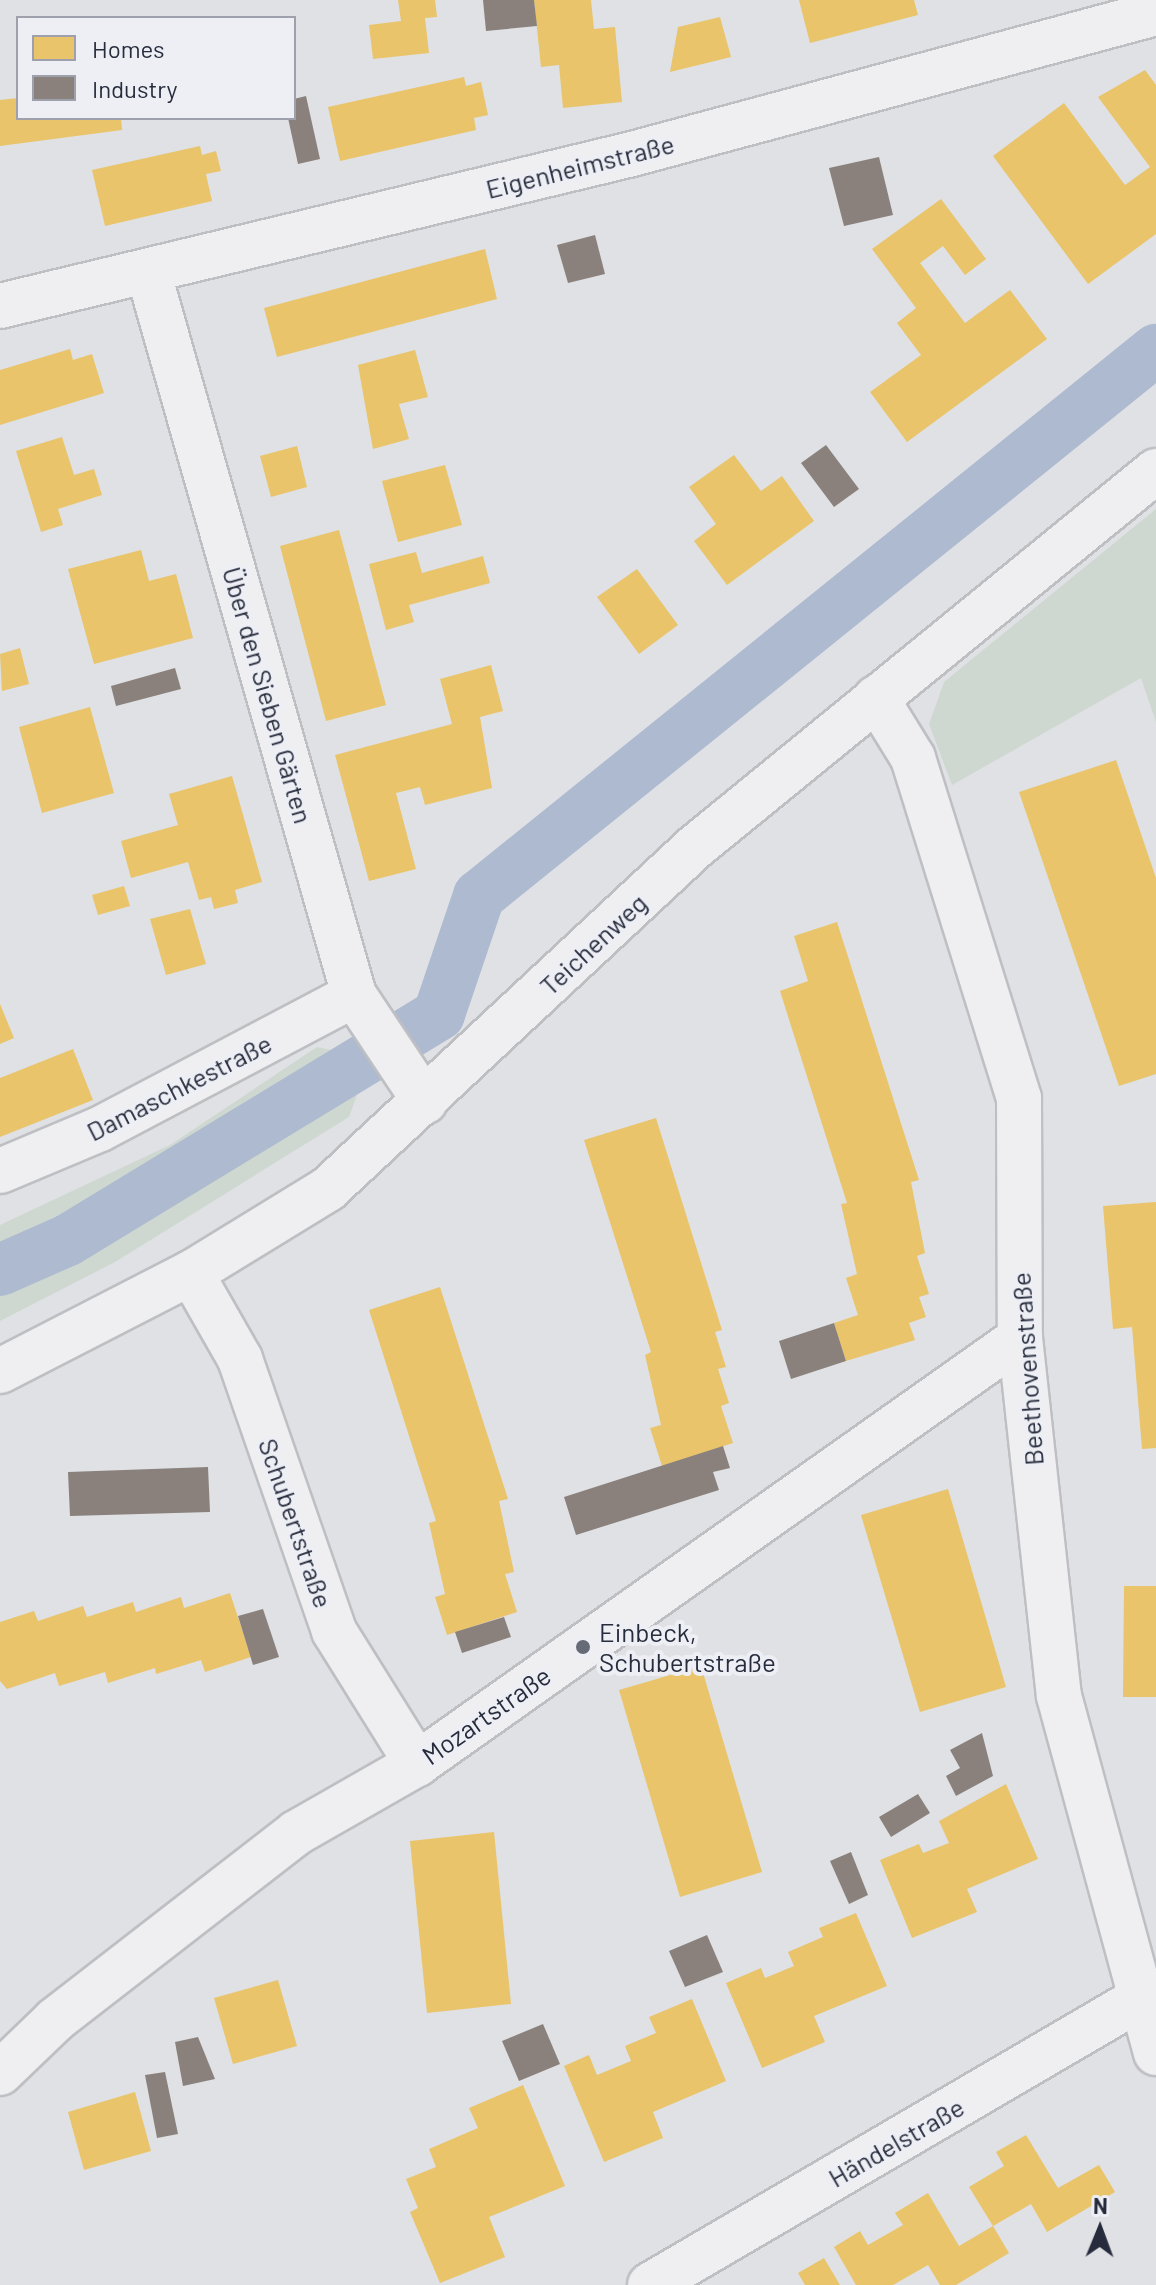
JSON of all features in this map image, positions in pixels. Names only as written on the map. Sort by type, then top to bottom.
[{"type":"street","name":"Eigenheimstraße","points":[[0,306],[632,154],[1156,13]]},
{"type":"street","name":"Über den Sieben Gärten","points":[[148,271],[355,997],[424,1101]]},
{"type":"street","name":"Teichenweg","points":[[0,1371],[191,1273],[328,1189],[695,847],[1156,471]]},
{"type":"street","name":"Beethovenstraße","points":[[876,698],[913,758],[1019,1098],[1020,1338],[1059,1696],[1156,2053]]},
{"type":"street","name":"Damaschkestraße","points":[[0,1171],[100,1129],[355,997]]},
{"type":"street","name":"Schubertstraße","points":[[191,1273],[240,1359],[334,1631],[417,1764]]},
{"type":"street","name":"Mozartstraße","points":[[0,2073],[55,2020],[296,1833],[417,1764],[1020,1338]]},
{"type":"street","name":"Händelstraße","points":[[650,2285],[1141,1998]]},
{"type":"shaded area","points":[[1156,509],[1156,722],[1141,678],[952,785],[929,724],[944,682]]},
{"type":"shaded area","points":[[317,1047],[331,1050],[358,1092],[349,1117],[115,1262],[0,1321],[0,1225],[170,1145]]},
{"type":"building: Homes","points":[[398,0],[435,0],[437,17],[425,18],[429,53],[373,59],[369,25],[401,21]]},
{"type":"building: Homes","points":[[534,0],[591,0],[594,29],[615,27],[622,102],[563,108],[559,65],[541,67]]},
{"type":"building: Homes","points":[[799,0],[914,0],[918,15],[810,43]]},
{"type":"building: Homes","points":[[720,17],[731,57],[670,72],[678,27]]},
{"type":"building: Homes","points":[[1145,70],[1156,85],[1156,234],[1088,284],[993,156],[1064,103],[1125,185],[1150,167],[1098,97]]},
{"type":"building: Homes","points":[[464,77],[466,86],[481,82],[488,115],[474,118],[476,130],[340,161],[328,107]]},
{"type":"building: Homes","points":[[16,98],[16,120],[121,120],[122,130],[0,146],[0,100]]},
{"type":"building: Homes","points":[[200,146],[202,155],[216,151],[221,171],[206,174],[212,201],[105,226],[92,170]]},
{"type":"building: Homes","points":[[941,199],[986,259],[965,275],[943,246],[920,263],[965,323],[1010,290],[1047,339],[907,442],[870,392],[921,355],[897,323],[916,308],[872,249]]},
{"type":"building: Homes","points":[[485,249],[497,299],[277,357],[264,308]]},
{"type":"building: Homes","points":[[70,349],[73,360],[92,354],[104,393],[0,425],[0,370]]},
{"type":"building: Homes","points":[[415,350],[428,397],[399,404],[409,439],[373,449],[358,365]]},
{"type":"building: Homes","points":[[62,437],[74,475],[94,469],[102,495],[58,509],[63,525],[41,532],[16,451]]},
{"type":"building: Homes","points":[[297,446],[307,487],[271,497],[260,456]]},
{"type":"building: Homes","points":[[734,455],[761,491],[782,476],[814,521],[727,585],[694,541],[716,524],[689,487]]},
{"type":"building: Homes","points":[[445,465],[462,525],[398,542],[382,481]]},
{"type":"building: Homes","points":[[339,530],[386,705],[326,721],[280,546]]},
{"type":"building: Homes","points":[[141,550],[149,581],[176,574],[193,638],[94,664],[68,569]]},
{"type":"building: Homes","points":[[416,552],[422,573],[483,556],[490,583],[409,605],[414,622],[386,630],[369,564]]},
{"type":"building: Homes","points":[[637,569],[678,625],[639,654],[597,597]]},
{"type":"building: Homes","points":[[20,648],[29,684],[2,691],[0,654]]},
{"type":"building: Homes","points":[[491,665],[503,711],[480,717],[492,788],[425,805],[420,787],[396,793],[416,869],[369,881],[335,755],[452,724],[440,679]]},
{"type":"building: Homes","points":[[90,707],[114,793],[42,813],[19,727]]},
{"type":"building: Homes","points":[[1116,760],[1156,878],[1156,1074],[1119,1086],[1019,792]]},
{"type":"building: Homes","points":[[232,776],[262,882],[235,890],[238,903],[214,909],[211,897],[199,900],[188,862],[131,878],[121,841],[178,825],[169,794]]},
{"type":"building: Homes","points":[[124,886],[130,906],[98,915],[92,895]]},
{"type":"building: Homes","points":[[190,909],[206,964],[166,975],[150,919]]},
{"type":"building: Homes","points":[[837,922],[919,1180],[911,1182],[925,1253],[917,1256],[929,1294],[919,1297],[926,1317],[909,1323],[915,1340],[846,1361],[834,1323],[858,1315],[846,1278],[857,1274],[841,1204],[847,1203],[780,991],[808,981],[794,936]]},
{"type":"building: Homes","points":[[0,1004],[14,1038],[0,1044]]},
{"type":"building: Homes","points":[[73,1049],[93,1100],[0,1137],[0,1078]]},
{"type":"building: Homes","points":[[656,1118],[722,1330],[715,1332],[726,1367],[718,1369],[729,1403],[721,1406],[733,1443],[662,1466],[650,1428],[661,1425],[645,1355],[651,1352],[584,1140]]},
{"type":"building: Homes","points":[[1156,1202],[1156,1448],[1142,1449],[1132,1327],[1113,1329],[1103,1206]]},
{"type":"building: Homes","points":[[440,1287],[508,1499],[499,1501],[514,1572],[505,1574],[517,1612],[447,1635],[435,1597],[445,1594],[429,1523],[436,1521],[369,1310]]},
{"type":"building: Homes","points":[[948,1489],[1006,1687],[920,1712],[861,1515]]},
{"type":"building: Homes","points":[[1124,1586],[1156,1586],[1156,1697],[1123,1697]]},
{"type":"building: Homes","points":[[230,1593],[251,1657],[205,1672],[201,1660],[156,1674],[155,1668],[108,1683],[105,1672],[59,1686],[55,1673],[7,1689],[0,1681],[0,1622],[34,1611],[38,1621],[83,1606],[87,1617],[133,1602],[136,1612],[181,1597],[184,1608]]},
{"type":"building: Homes","points":[[701,1666],[762,1872],[680,1897],[619,1690]]},
{"type":"building: Homes","points":[[1006,1784],[1038,1859],[967,1889],[977,1912],[912,1938],[880,1860],[919,1844],[923,1853],[949,1843],[939,1821]]},
{"type":"building: Homes","points":[[494,1832],[511,2004],[427,2013],[410,1841]]},
{"type":"building: Homes","points":[[856,1913],[887,1986],[814,2016],[825,2042],[762,2068],[726,1983],[761,1968],[765,1978],[794,1966],[788,1952],[823,1937],[819,1928]]},
{"type":"building: Homes","points":[[278,1980],[297,2046],[233,2064],[214,1998]]},
{"type":"building: Homes","points":[[692,1999],[726,2081],[653,2112],[663,2138],[604,2162],[564,2066],[589,2055],[597,2075],[631,2061],[625,2046],[656,2033],[649,2017]]},
{"type":"building: Homes","points":[[523,2085],[565,2186],[489,2217],[505,2257],[440,2283],[410,2212],[418,2208],[406,2179],[436,2167],[429,2149],[478,2128],[469,2108]]},
{"type":"building: Homes","points":[[135,2092],[151,2151],[84,2170],[68,2112]]},
{"type":"building: Homes","points":[[1026,2135],[1058,2188],[1099,2165],[1115,2192],[1047,2232],[1031,2204],[993,2226],[969,2187],[1004,2166],[996,2152]]},
{"type":"building: Homes","points":[[928,2193],[959,2246],[993,2226],[1009,2253],[956,2285],[940,2285],[928,2265],[893,2285],[856,2285],[834,2247],[860,2231],[868,2245],[903,2225],[895,2213]]},
{"type":"building: Homes","points":[[824,2258],[840,2285],[805,2285],[798,2273]]},
{"type":"building: Industry","points":[[483,0],[534,0],[537,26],[486,31]]},
{"type":"building: Industry","points":[[306,96],[320,159],[298,164],[288,120],[296,120],[296,98]]},
{"type":"building: Industry","points":[[879,157],[893,215],[844,226],[829,168]]},
{"type":"building: Industry","points":[[595,235],[605,274],[568,283],[557,245]]},
{"type":"building: Industry","points":[[826,445],[859,489],[834,507],[801,463]]},
{"type":"building: Industry","points":[[175,668],[181,689],[116,706],[111,686]]},
{"type":"building: Industry","points":[[834,1323],[846,1361],[791,1379],[779,1341]]},
{"type":"building: Industry","points":[[723,1446],[730,1468],[713,1472],[719,1490],[576,1535],[564,1497]]},
{"type":"building: Industry","points":[[208,1467],[210,1512],[70,1516],[68,1472]]},
{"type":"building: Industry","points":[[263,1609],[279,1657],[253,1665],[238,1616]]},
{"type":"building: Industry","points":[[504,1617],[511,1637],[462,1653],[455,1632]]},
{"type":"building: Industry","points":[[982,1733],[993,1776],[956,1796],[946,1776],[960,1768],[950,1750]]},
{"type":"building: Industry","points":[[918,1794],[930,1813],[891,1837],[879,1817]]},
{"type":"building: Industry","points":[[851,1852],[868,1895],[849,1904],[830,1861]]},
{"type":"building: Industry","points":[[707,1935],[723,1972],[685,1987],[669,1951]]},
{"type":"building: Industry","points":[[543,2024],[560,2064],[519,2081],[502,2041]]},
{"type":"building: Industry","points":[[198,2037],[215,2079],[183,2086],[175,2042]]},
{"type":"building: Industry","points":[[165,2072],[178,2134],[157,2138],[145,2075]]},
{"type":"waterway","points":[[0,1270],[68,1240],[439,1014],[479,896],[1156,350]]},
{"type":"place","name":"Einbeck, Schubertstraße","points":[[583,1647]]}]
